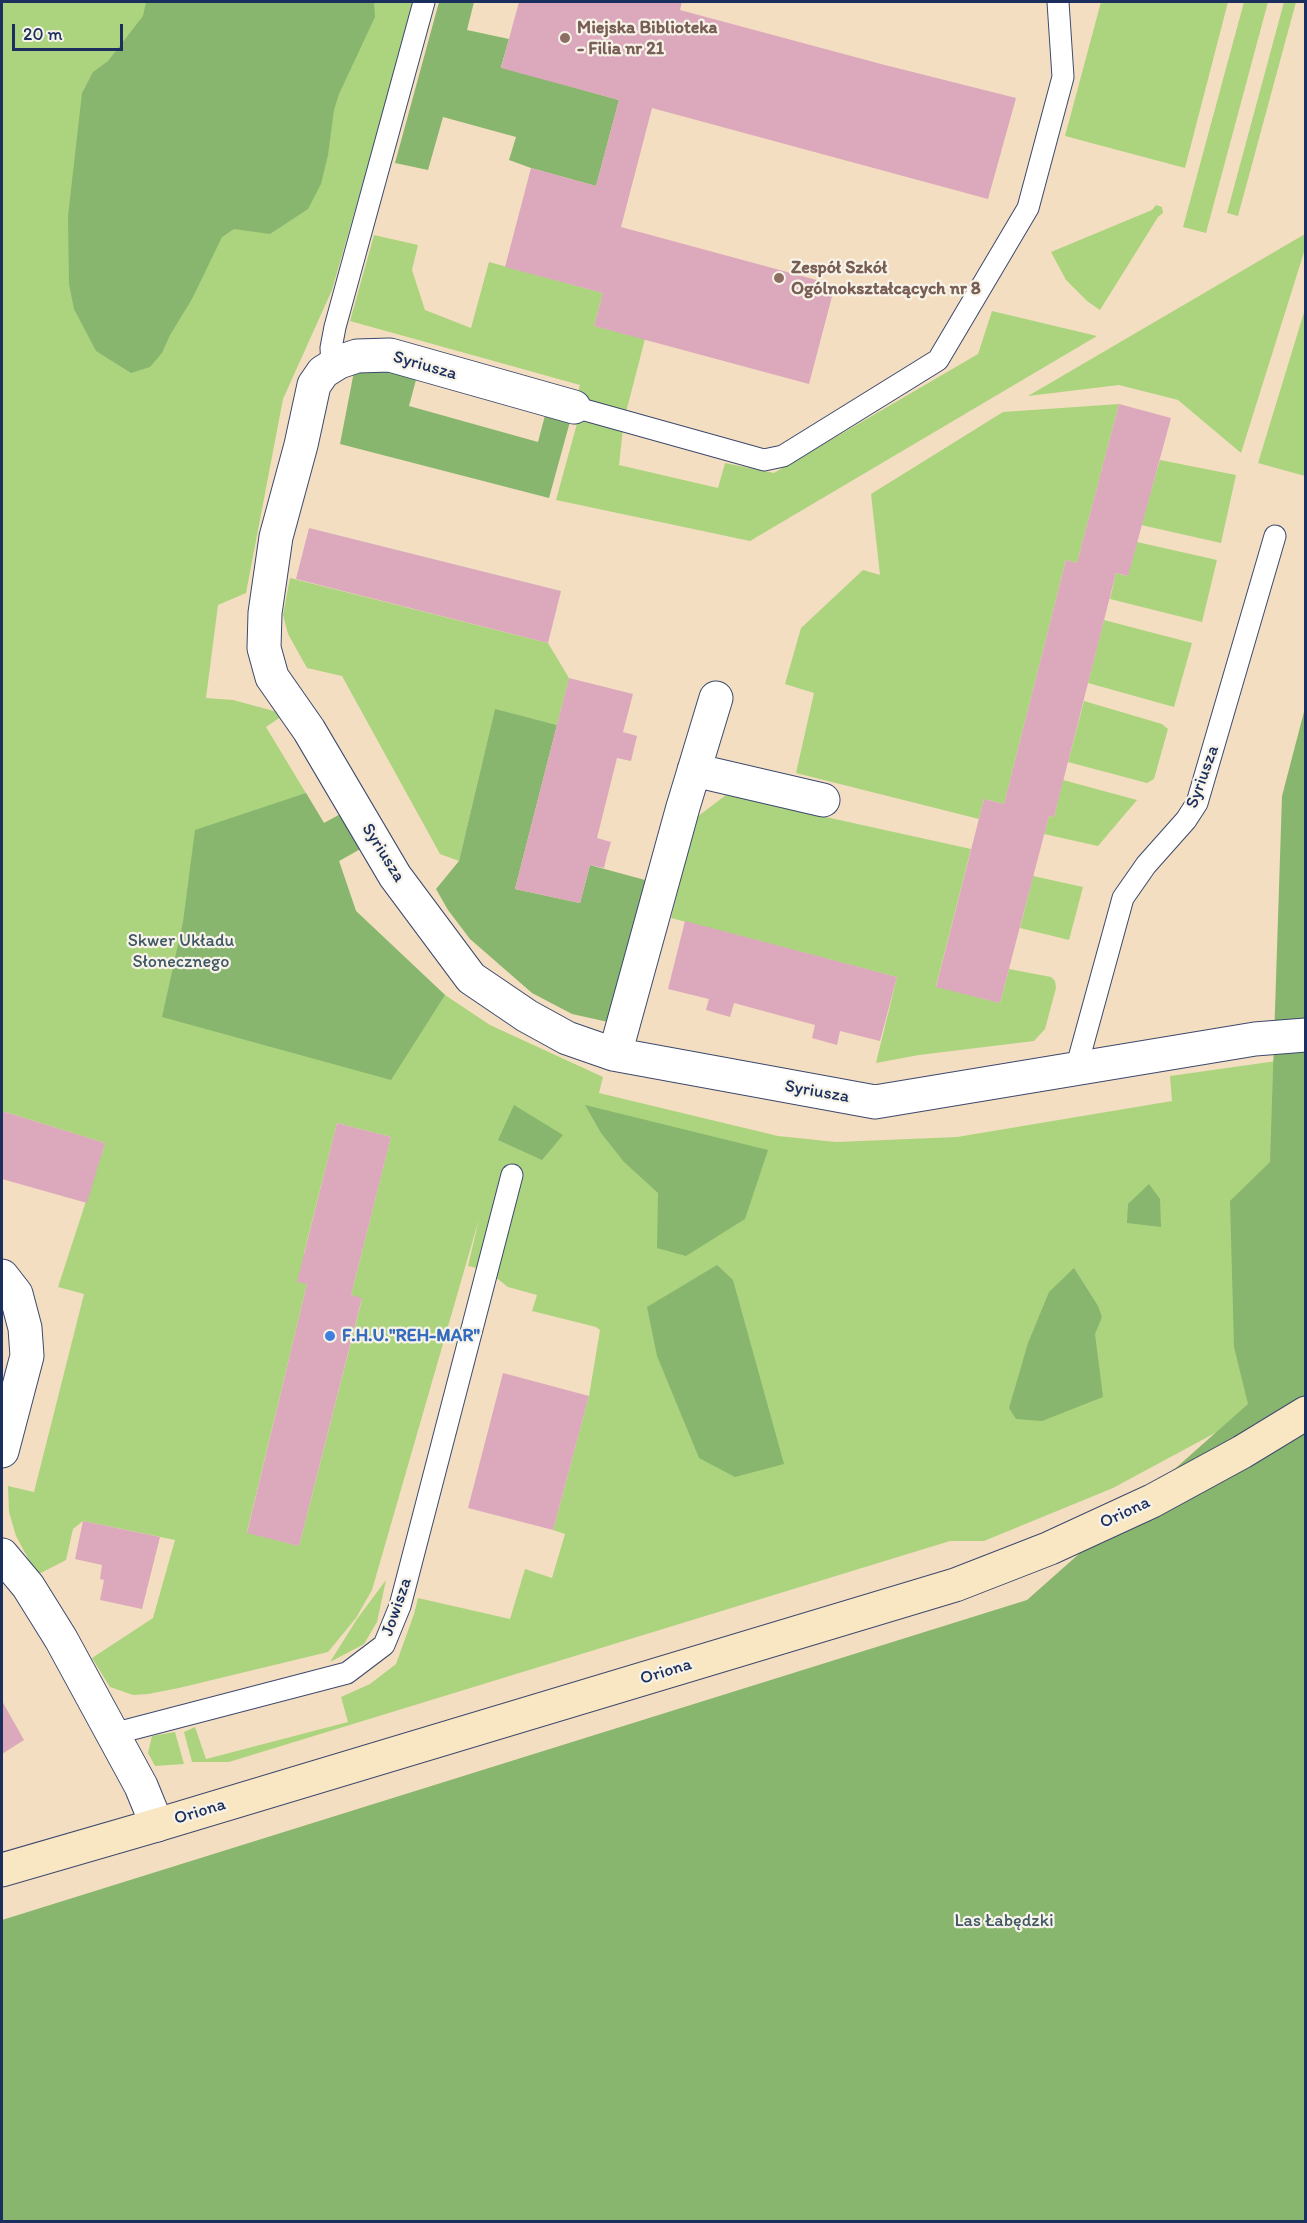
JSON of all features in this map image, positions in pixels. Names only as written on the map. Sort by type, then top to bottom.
[{"type":"street","name":"Syriusza","points":[[574,407],[390,355],[357,356],[332,366],[314,385],[301,445],[276,537],[264,648],[272,677],[309,729],[395,876],[471,978],[527,1016],[567,1038],[615,1054],[875,1102],[1255,1039],[1305,1035]]},
{"type":"street","points":[[615,1054],[716,698]]},
{"type":"street","points":[[694,770],[823,800]]},
{"type":"street","points":[[2,1276],[16,1294],[25,1328],[27,1356],[2,1451]]},
{"type":"street","name":"Oriona","points":[[2,1870],[955,1584],[1050,1548],[1152,1501],[1242,1452],[1305,1413]]},
{"type":"street","points":[[2,1555],[28,1586],[61,1639],[141,1786],[157,1825]]},
{"type":"lane","points":[[332,366],[335,327],[424,2]]},
{"type":"lane","points":[[574,407],[764,460],[783,456],[938,360],[1028,208],[1063,77],[1058,2]]},
{"type":"lane","name":"Syriusza","points":[[1076,1069],[1123,898],[1146,865],[1186,820],[1197,803],[1275,536]]},
{"type":"lane","name":"Jowisza","points":[[112,1734],[347,1673],[384,1645],[400,1606],[512,1175]]},
{"type":"green space","name":"Skwer Układu Słonecznego","points":[[2,2],[415,2],[332,290],[283,399],[246,593],[218,605],[206,698],[233,700],[285,714],[266,727],[324,823],[362,848],[339,861],[356,911],[445,995],[490,1025],[603,1077],[599,1093],[778,1136],[836,1142],[957,1137],[1172,1101],[1170,1076],[1305,1057],[1256,1411],[1113,1488],[984,1541],[950,1541],[229,1762],[192,1762],[184,1732],[195,1727],[206,1759],[348,1722],[341,1697],[370,1684],[396,1664],[418,1598],[510,1619],[525,1569],[552,1578],[565,1534],[553,1530],[589,1396],[600,1330],[596,1327],[532,1311],[537,1295],[508,1287],[486,1270],[468,1266],[479,1219],[372,1590],[356,1618],[328,1652],[148,1694],[133,1695],[110,1687],[92,1658],[153,1618],[175,1540],[83,1521],[73,1529],[66,1560],[37,1575],[16,1536],[9,1512],[8,1486],[34,1492],[84,1294],[58,1287],[105,1143],[2,1111]],"holes":[[[337,1123],[391,1137],[351,1295],[362,1299],[299,1546],[247,1532],[307,1284],[304,1253]]]},
{"type":"green space","points":[[146,2],[374,2],[375,17],[339,94],[321,184],[308,209],[270,234],[234,229],[222,237],[192,299],[162,353],[150,367],[131,373],[96,351],[74,309],[69,284],[68,216],[82,93],[93,72],[108,61],[143,16]]},
{"type":"green space","points":[[439,2],[474,2],[467,30],[509,39],[501,67],[619,100],[596,186],[509,160],[516,137],[443,117],[428,170],[395,163]]},
{"type":"green space","points":[[1101,2],[1228,2],[1185,168],[1065,136]]},
{"type":"green space","points":[[1244,2],[1268,2],[1206,233],[1183,227]]},
{"type":"green space","points":[[1284,2],[1296,2],[1238,216],[1227,213]]},
{"type":"green space","points":[[1156,205],[1162,207],[1163,213],[1158,217],[1100,310],[1087,301],[1066,280],[1051,252],[1152,210]]},
{"type":"green space","points":[[1305,234],[1305,249],[1241,453],[1178,400],[1119,385],[1028,396]]},
{"type":"green space","points":[[374,235],[418,245],[412,270],[425,310],[471,328],[489,262],[603,293],[594,326],[645,339],[624,420],[619,465],[718,488],[725,463],[774,473],[978,354],[992,311],[1097,336],[750,541],[556,500],[581,409],[574,407],[580,385],[350,321]]},
{"type":"green space","points":[[1305,309],[1305,476],[1258,463]]},
{"type":"green space","points":[[357,356],[420,365],[409,406],[538,442],[549,400],[574,407],[549,498],[340,444]]},
{"type":"green space","points":[[1119,404],[1077,563],[1066,560],[1004,804],[984,799],[979,819],[796,773],[814,693],[785,684],[801,628],[863,570],[880,575],[871,494],[1003,412]]},
{"type":"green space","points":[[1160,460],[1236,475],[1221,543],[1141,525]]},
{"type":"green space","points":[[1137,542],[1217,560],[1202,622],[1110,599],[1116,573],[1127,576]]},
{"type":"green space","points":[[290,578],[548,643],[569,678],[557,725],[495,710],[459,861],[440,854],[342,676],[307,668],[288,634],[283,615]]},
{"type":"green space","points":[[1104,620],[1192,643],[1174,707],[1088,683]]},
{"type":"green space","points":[[1084,701],[1162,724],[1168,729],[1154,779],[1147,783],[1068,762]]},
{"type":"green space","name":"Las Łabędzki","points":[[1305,708],[1305,2221],[2,2221],[2,1920],[1027,1600],[1248,1404],[1234,1347],[1230,1201],[1270,1162],[1282,796]]},
{"type":"green space","points":[[495,709],[557,725],[515,889],[580,903],[590,865],[645,880],[608,1022],[572,1014],[532,993],[470,939],[448,910],[436,889],[459,861]]},
{"type":"green space","points":[[1063,780],[1137,800],[1098,846],[1044,834],[1049,816],[1054,817]]},
{"type":"green space","name":"Skwer Układu Słonecznego","points":[[306,793],[324,823],[344,812],[362,848],[339,861],[356,911],[445,995],[391,1080],[162,1017],[183,922],[195,830]]},
{"type":"green space","points":[[726,795],[971,849],[936,986],[1000,1003],[1009,969],[1051,977],[1055,981],[1056,988],[1045,1029],[1034,1041],[919,1055],[876,1063],[897,977],[671,918],[697,817]]},
{"type":"green space","points":[[1033,876],[1083,887],[1069,940],[1020,928]]},
{"type":"green space","points":[[514,1105],[563,1135],[542,1160],[498,1140]]},
{"type":"green space","points":[[585,1105],[768,1150],[745,1219],[686,1256],[657,1248],[658,1193],[624,1162],[601,1133]]},
{"type":"green space","points":[[1149,1184],[1160,1199],[1161,1227],[1127,1223],[1128,1204]]},
{"type":"green space","points":[[717,1265],[733,1280],[784,1464],[735,1477],[699,1458],[657,1356],[647,1307]]},
{"type":"green space","points":[[1074,1268],[1098,1306],[1102,1317],[1095,1334],[1103,1397],[1042,1421],[1016,1419],[1009,1408],[1028,1343],[1049,1292]]},
{"type":"green space","points":[[386,1580],[377,1622],[364,1644],[330,1662],[357,1619]]},
{"type":"green space","points":[[175,1732],[184,1764],[155,1766],[148,1753],[152,1736]]},
{"type":"building","points":[[519,2],[682,2],[680,10],[1016,98],[988,199],[652,108],[621,227],[835,285],[809,384],[594,326],[603,293],[505,267],[531,168],[596,186],[619,100],[501,68]]},
{"type":"building","points":[[1119,404],[1171,418],[1128,576],[1116,573],[1054,817],[1049,816],[1000,1003],[936,987],[984,799],[1004,804],[1066,560],[1077,563]]},
{"type":"building","points":[[309,528],[561,591],[548,643],[296,579]]},
{"type":"building","points":[[569,678],[633,694],[623,732],[637,736],[631,761],[617,758],[597,838],[611,842],[604,868],[590,865],[580,903],[515,889]]},
{"type":"building","points":[[685,921],[897,977],[880,1041],[840,1031],[837,1045],[812,1038],[815,1025],[734,1003],[730,1017],[706,1010],[709,999],[668,989]]},
{"type":"building","points":[[2,1111],[105,1143],[87,1203],[2,1179]]},
{"type":"building","points":[[337,1123],[391,1137],[351,1295],[362,1298],[299,1546],[247,1533],[307,1284],[297,1282]]},
{"type":"building","points":[[503,1373],[589,1396],[553,1530],[468,1508]]},
{"type":"building","points":[[83,1521],[160,1537],[142,1609],[100,1600],[104,1580],[100,1579],[102,1565],[75,1559]]},
{"type":"building","points":[[2,1701],[24,1740],[2,1754]]},
{"type":"place","name":"Miejska Biblioteka - Filia nr 21","points":[[565,38]]},
{"type":"place","name":"Zespół Szkół Ogólnokształcących nr 8","points":[[779,278]]},
{"type":"place","name":"F.H.U.\"REH-MAR\"","points":[[330,1336]]}]
